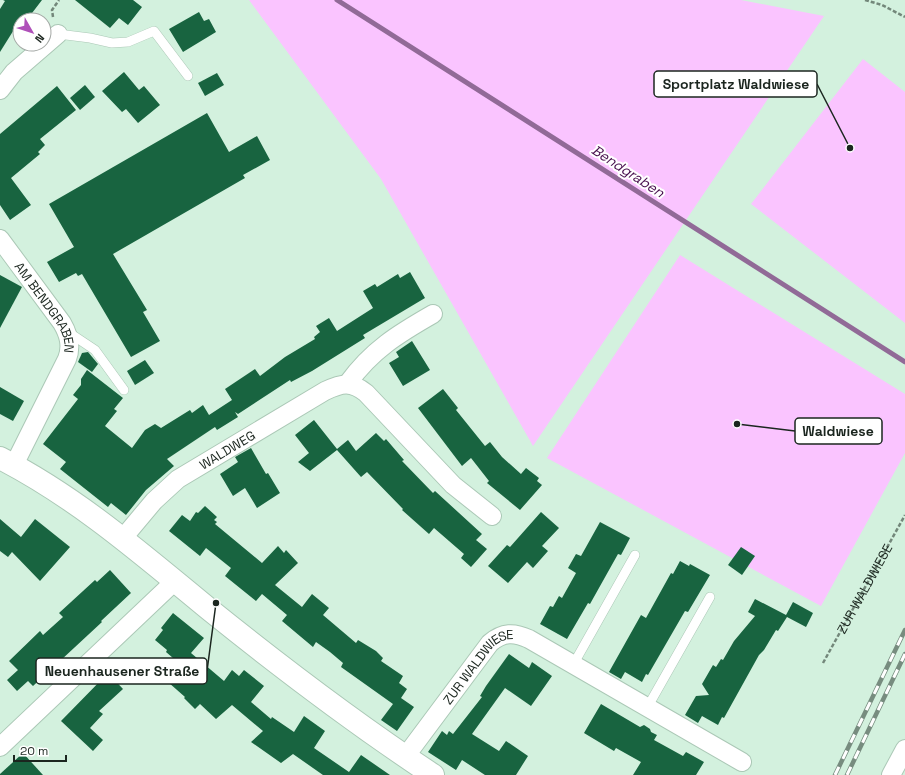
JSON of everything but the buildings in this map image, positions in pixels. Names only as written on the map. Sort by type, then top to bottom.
[{"type":"main road","points":[[7,462],[66,496],[123,538],[322,698],[433,775]]},
{"type":"street","points":[[0,90],[14,72],[58,34]]},
{"type":"street","name":"AM BENDGRABEN","points":[[0,239],[66,331],[70,343],[68,359],[7,462]]},
{"type":"street","points":[[433,314],[393,337],[376,350],[348,383],[355,385],[366,393],[453,485],[492,516]]},
{"type":"street","name":"WALDWEG","points":[[123,538],[154,501],[178,479],[325,391],[348,383]]},
{"type":"street","points":[[0,747],[175,581]]},
{"type":"street","name":"ZUR WALDWIESE","points":[[405,757],[490,644],[499,636],[509,634],[519,635],[742,762]]},
{"type":"street","points":[[891,775],[905,749]]},
{"type":"lane","points":[[58,34],[90,38],[112,43],[128,42],[154,31],[188,76]]},
{"type":"lane","points":[[66,331],[95,350],[124,390]]},
{"type":"lane","points":[[573,665],[635,555]]},
{"type":"lane","points":[[648,708],[710,598]]},
{"type":"path","points":[[865,0],[882,5],[905,16]]},
{"type":"path","name":"ZUR WALDWIESE","points":[[823,663],[905,515]]},
{"type":"shaded area","points":[[249,0],[741,0],[824,16],[533,446],[381,179]]},
{"type":"shaded area","points":[[863,59],[905,92],[905,323],[751,204]]},
{"type":"shaded area","points":[[680,255],[905,394],[905,453],[821,606],[547,458]]},
{"type":"waterway","name":"Bendgraben","points":[[337,0],[905,362]]},
{"type":"railway","points":[[835,775],[905,630]]},
{"type":"railway","points":[[847,775],[905,654]]},
{"type":"place","name":"Sportplatz Waldwiese","points":[[850,148]]},
{"type":"place","name":"Waldwiese","points":[[737,424]]},
{"type":"place","name":"Neuenhausener Straße","points":[[216,603]]}]
